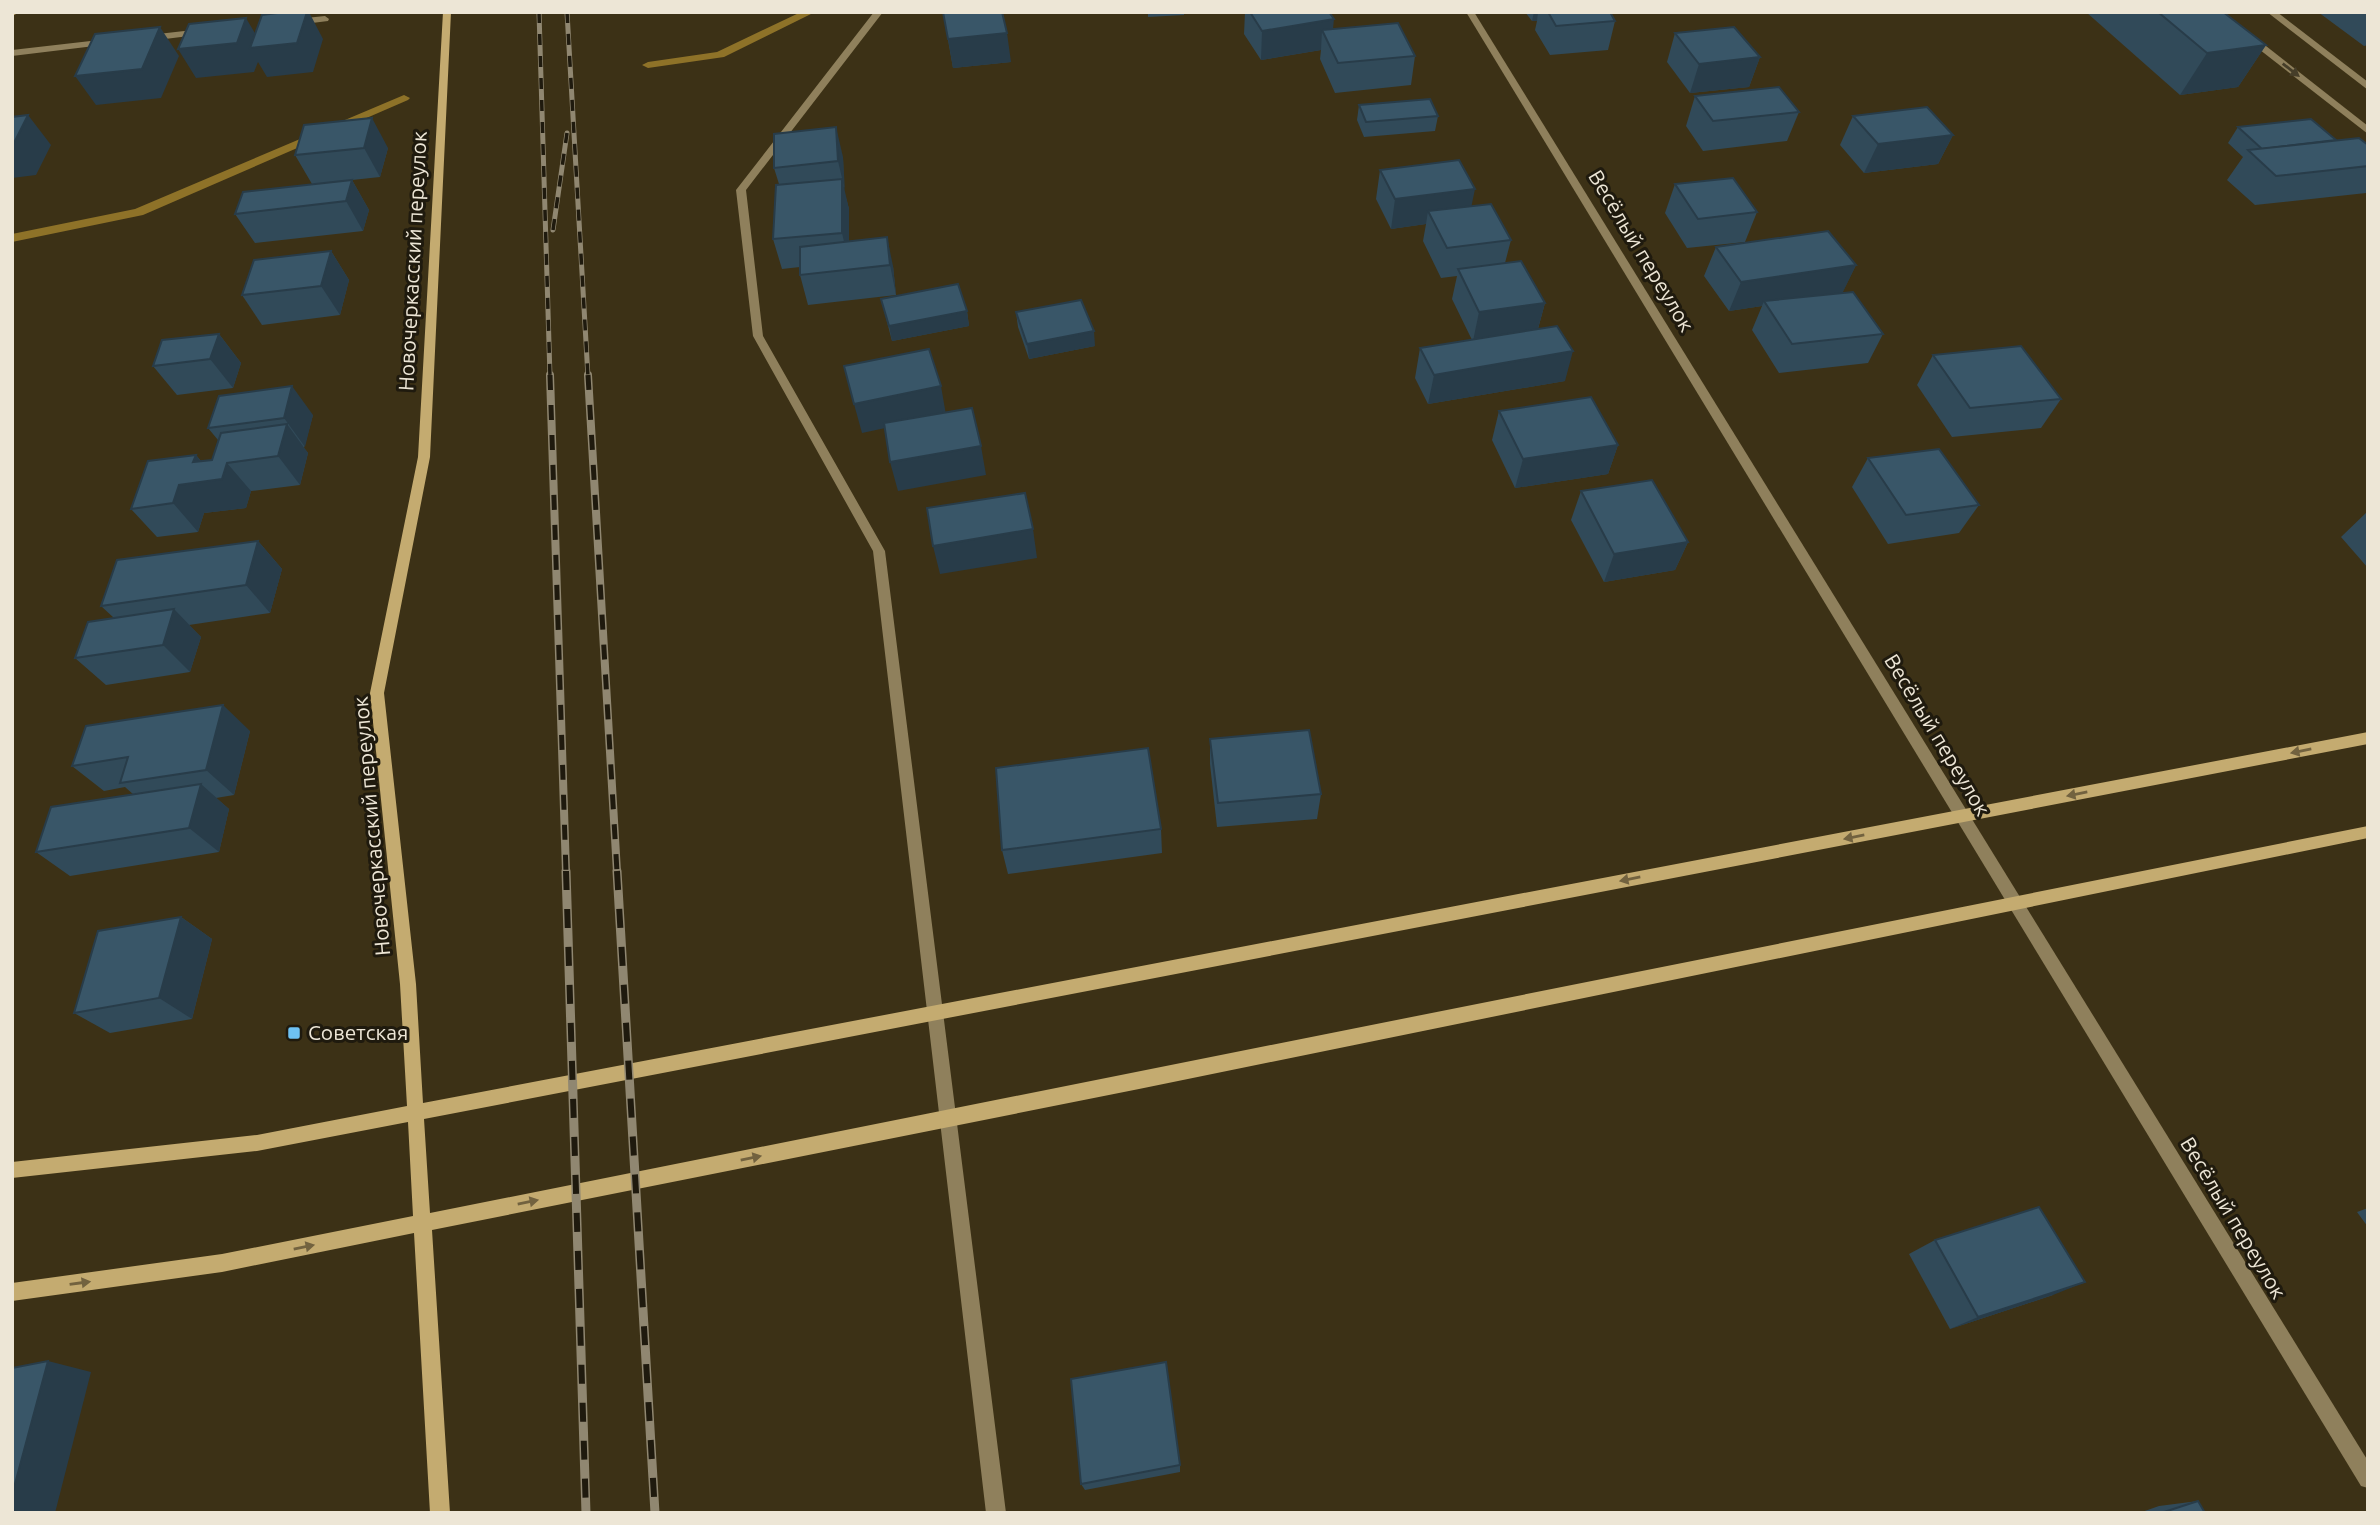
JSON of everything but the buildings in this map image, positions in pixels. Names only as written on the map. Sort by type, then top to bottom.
[{"type":"main road","name":"Новочеркасский переулок","points":[[440,1513],[408,984],[377,693],[424,457],[447,12]]},
{"type":"main road","points":[[12,1170],[257,1143],[2368,738]]},
{"type":"main road","points":[[12,1292],[250,1258],[1139,1082],[2368,832]]},
{"type":"street","points":[[879,12],[741,190],[758,335],[879,551],[996,1513]]},
{"type":"street","name":"Весёлый переулок","points":[[1470,12],[2368,1479]]},
{"type":"street","points":[[2271,12],[2368,87]]},
{"type":"street","points":[[284,24],[325,19]]},
{"type":"street","points":[[2239,29],[2368,131]]},
{"type":"street","points":[[135,40],[216,31]]},
{"type":"street","points":[[12,53],[121,41]]},
{"type":"waterway","points":[[648,65],[720,55],[810,12]]},
{"type":"waterway","points":[[12,238],[139,212],[404,98]]},
{"type":"railway","points":[[539,12],[550,377]]},
{"type":"railway","points":[[567,12],[588,377]]},
{"type":"railway","points":[[553,230],[567,133]]},
{"type":"railway","points":[[550,375],[566,872]]},
{"type":"railway","points":[[588,375],[617,872]]},
{"type":"railway","points":[[566,871],[586,1513]]},
{"type":"railway","points":[[617,871],[655,1513]]},
{"type":"place","name":"Советская","points":[[294,1033]]}]
